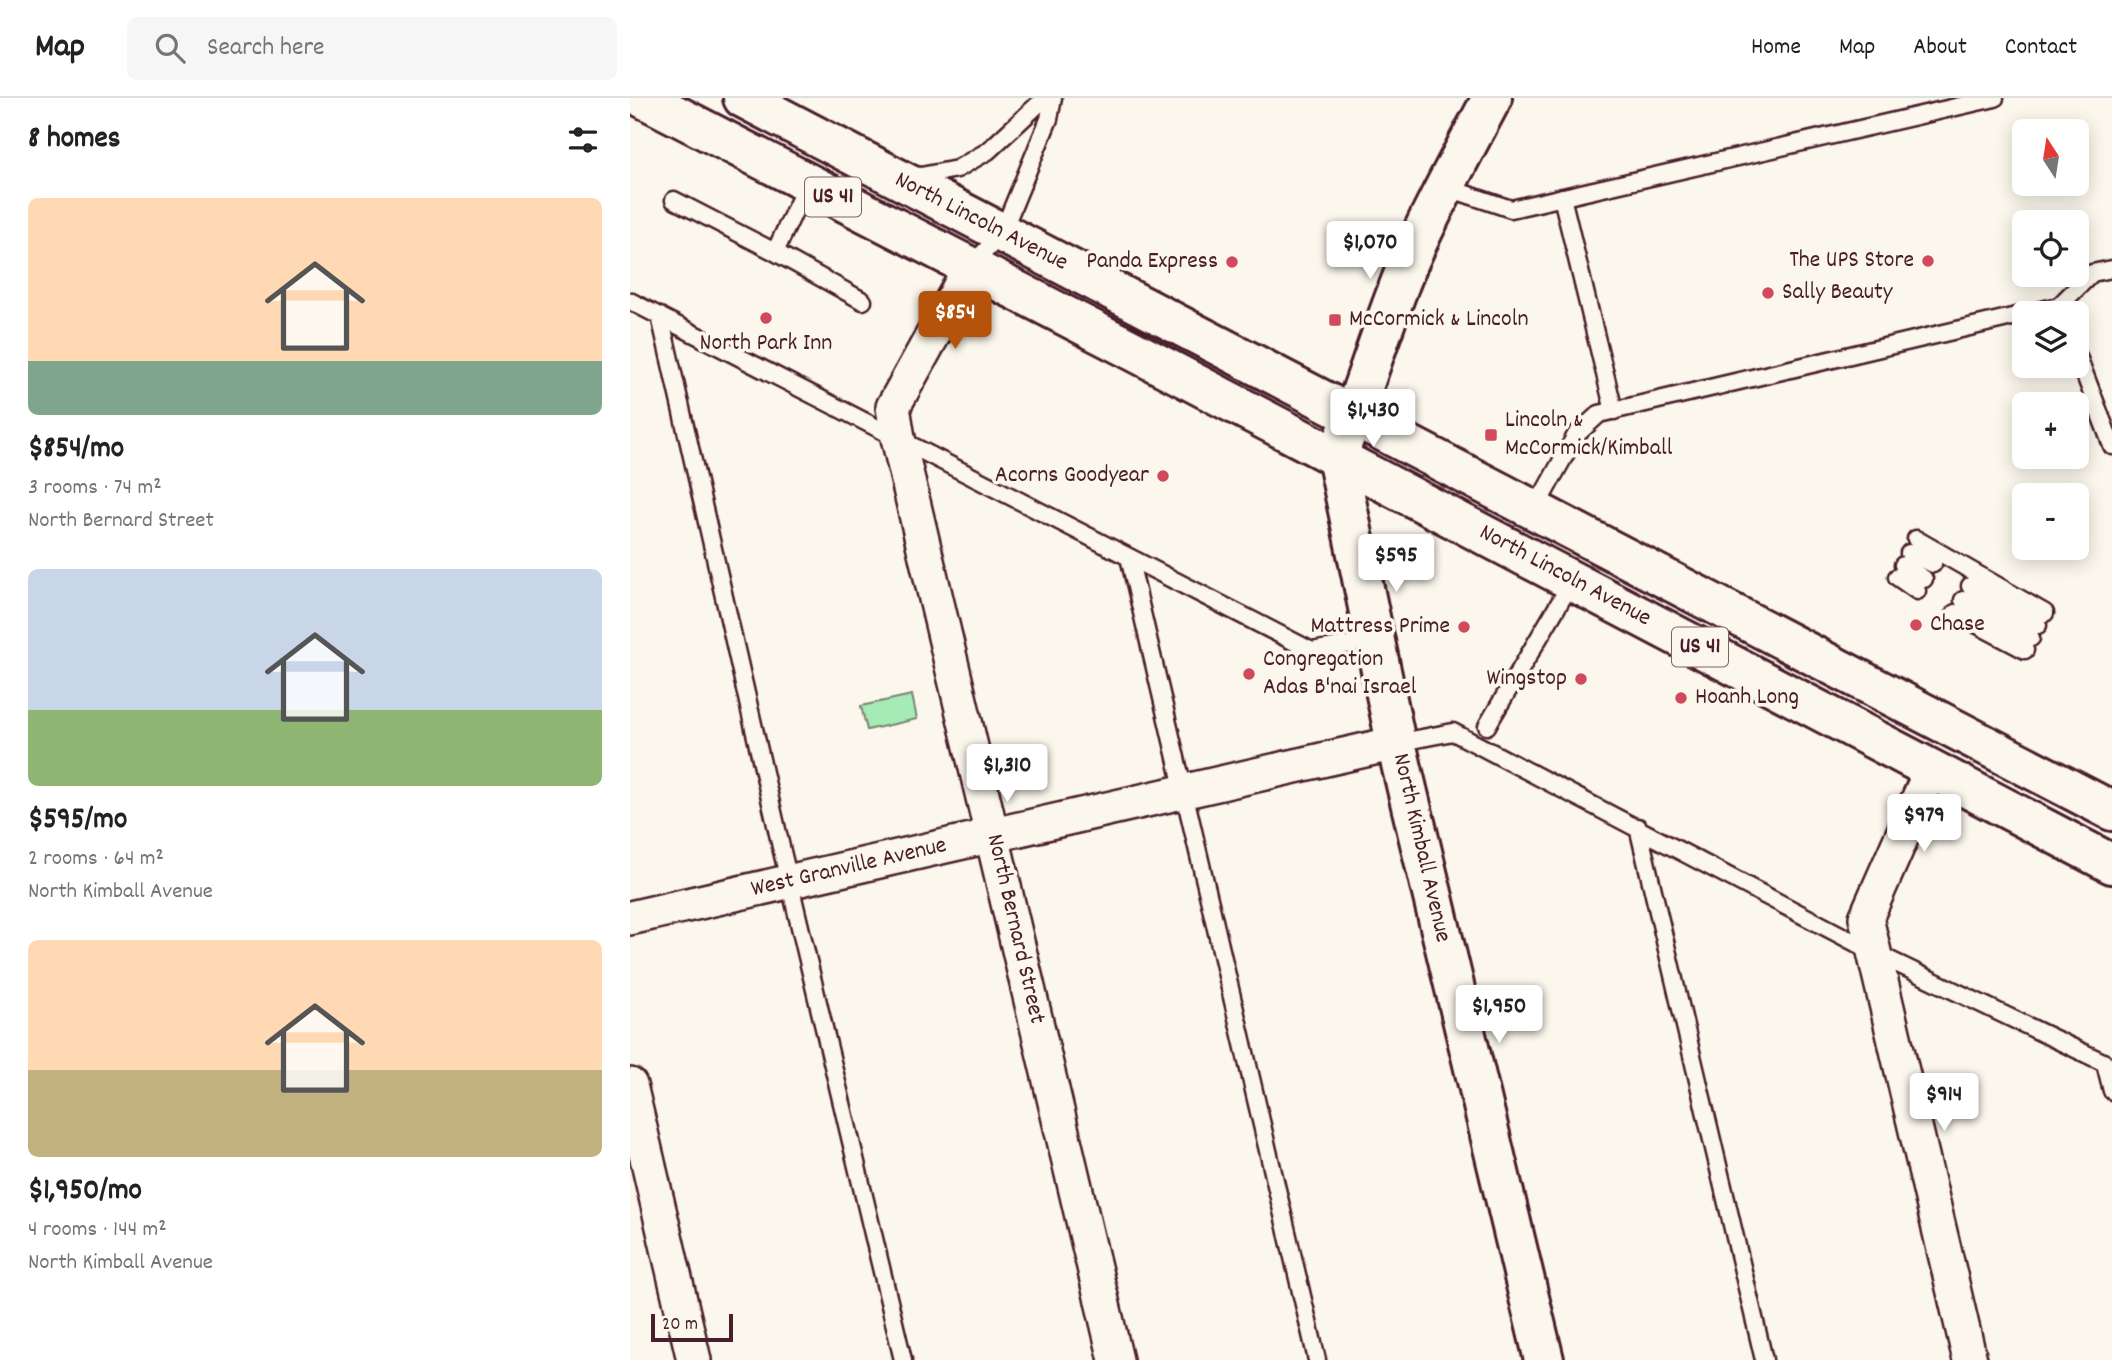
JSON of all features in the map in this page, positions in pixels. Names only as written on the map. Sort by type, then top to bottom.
[{"type":"main road","name":"North Lincoln Avenue","points":[[643,98],[1573,580],[2112,864]]},
{"type":"main road","name":"North Lincoln Avenue","points":[[743,98],[2112,811]]},
{"type":"main road","points":[[1337,457],[1354,417],[1406,268],[1492,98]]},
{"type":"main road","name":"North Kimball Avenue","points":[[1337,457],[1396,743],[1544,1360]]},
{"type":"street","name":"North Bernard Street","points":[[970,268],[893,407],[898,438],[1116,1360]]},
{"type":"street","name":"West Granville Avenue","points":[[630,918],[1396,743]]},
{"type":"street","points":[[1932,768],[1866,918],[1970,1360]]},
{"type":"street","points":[[630,1085],[694,1360]]},
{"type":"lane","points":[[881,170],[921,176],[957,169],[988,151],[1045,98]]},
{"type":"lane","points":[[970,268],[1002,233],[1049,119],[1053,98]]},
{"type":"lane","points":[[1445,187],[1511,209],[1995,98]]},
{"type":"lane","points":[[775,253],[807,184]]},
{"type":"lane","points":[[1562,197],[1614,411]]},
{"type":"lane","points":[[674,200],[863,301]]},
{"type":"lane","points":[[2069,301],[2092,273],[2112,269]]},
{"type":"lane","points":[[630,301],[1312,651],[1375,640]]},
{"type":"lane","points":[[660,316],[789,882],[902,1360]]},
{"type":"lane","points":[[1535,509],[1576,435],[1599,414],[2012,318]]},
{"type":"lane","points":[[2086,378],[2112,446]]},
{"type":"lane","points":[[1129,558],[1317,1360]]},
{"type":"lane","points":[[1906,558],[1933,565]]},
{"type":"lane","points":[[1906,558],[1920,585]]},
{"type":"lane","points":[[1906,558],[2035,631],[1963,600]]},
{"type":"lane","points":[[1487,726],[1573,580]]},
{"type":"lane","points":[[1396,743],[1453,732],[1873,952],[2105,1063],[2112,1091]]},
{"type":"lane","points":[[1638,827],[1764,1360]]},
{"type":"green space","points":[[912,695],[917,719],[867,730],[861,706]]},
{"type":"place","name":"The UPS Store","points":[[1928,261]]},
{"type":"place","name":"Panda Express","points":[[1232,262]]},
{"type":"place","name":"Sally Beauty","points":[[1768,293]]},
{"type":"place","name":"North Park Inn","points":[[766,318]]},
{"type":"place","name":"McCormick & Lincoln","points":[[1335,320]]},
{"type":"place","name":"Lincoln & McCormick/Kimball","points":[[1491,435]]},
{"type":"place","name":"Acorns Goodyear","points":[[1163,476]]},
{"type":"place","name":"Chase","points":[[1916,625]]},
{"type":"place","name":"Mattress Prime","points":[[1464,627]]},
{"type":"place","name":"Congregation Adas B'nai Israel","points":[[1249,674]]},
{"type":"place","name":"Wingstop","points":[[1581,679]]},
{"type":"place","name":"Hoanh Long","points":[[1681,698]]}]
